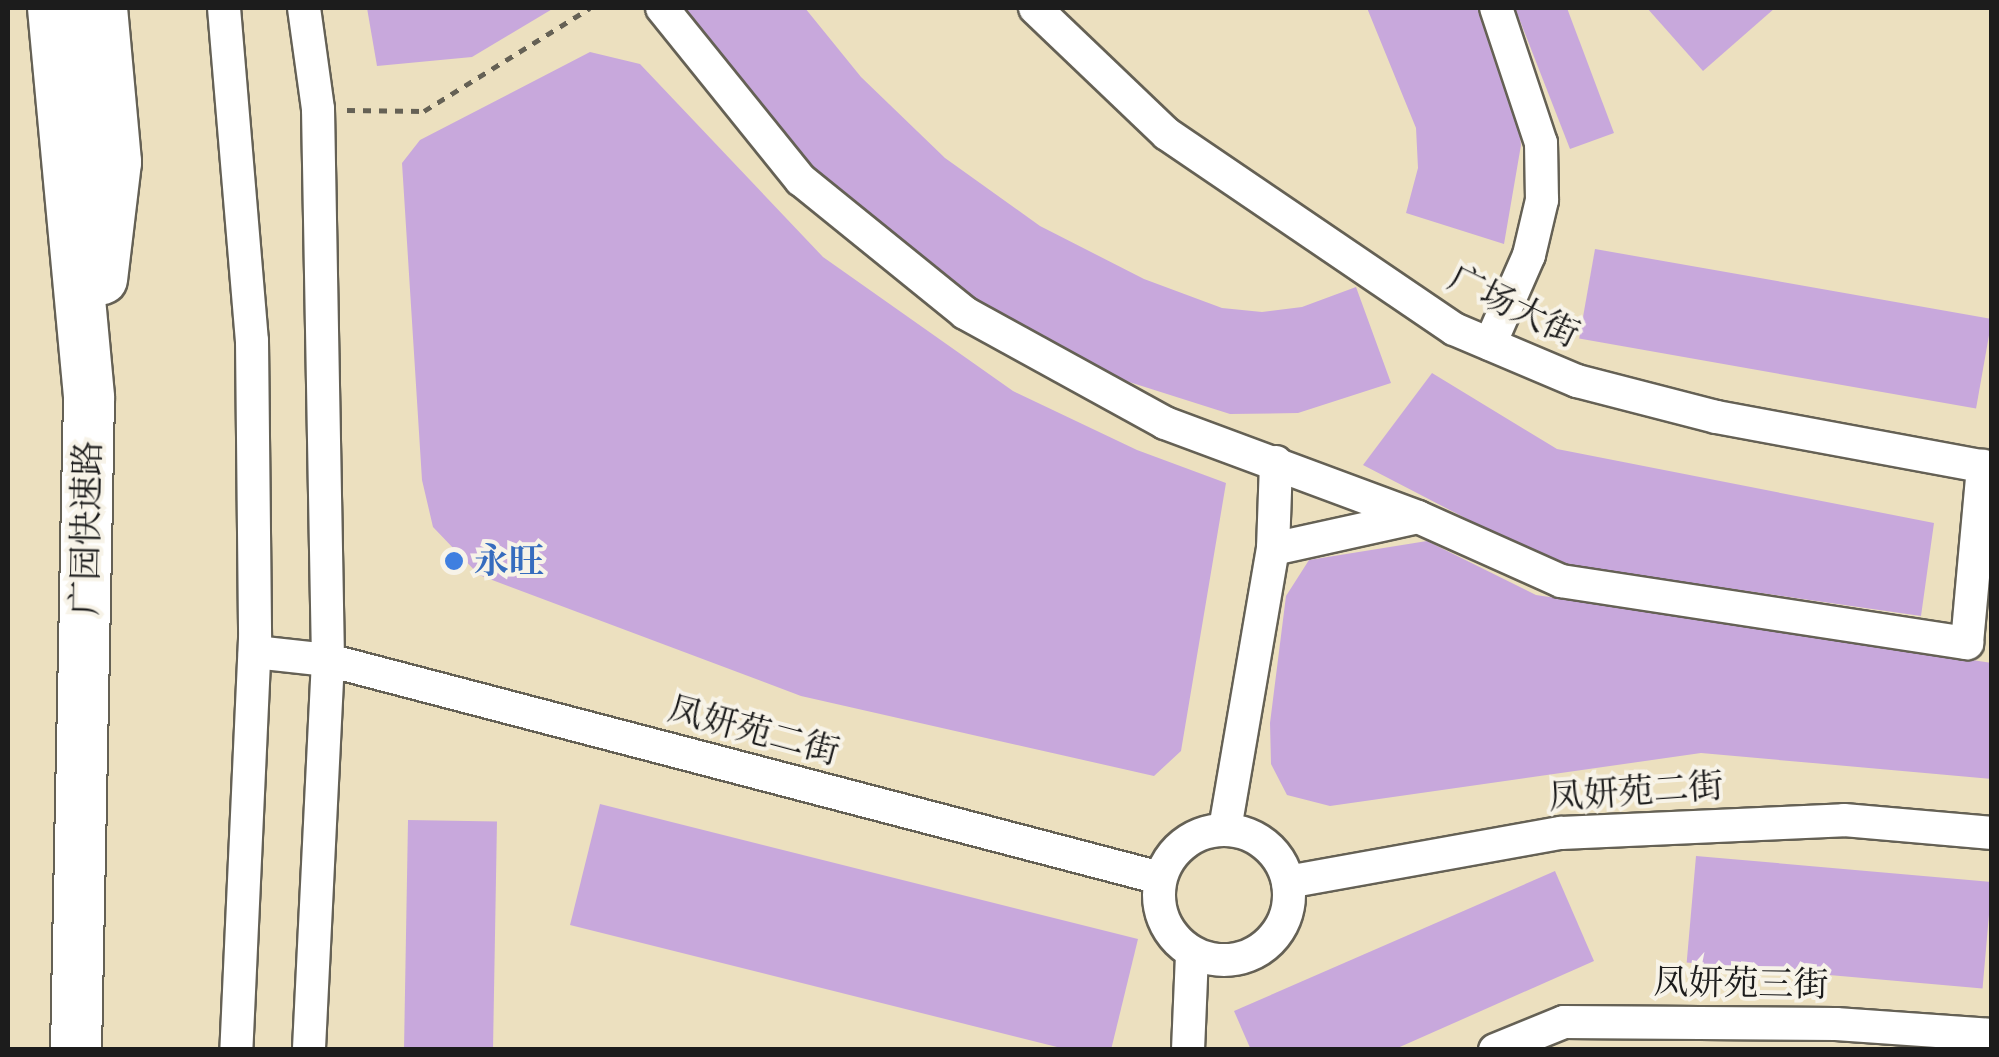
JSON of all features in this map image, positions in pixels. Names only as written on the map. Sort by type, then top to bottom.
[{"type":"highway","name":"广园快速路","points":[[52,8],[89,398],[76,1050]]},
{"type":"highway","points":[[89,398],[116,162],[102,8]]},
{"type":"street","points":[[224,8],[252,341],[255,652],[236,1050]]},
{"type":"street","points":[[304,8],[318,109],[328,660],[308,1050]]},
{"type":"street","points":[[662,8],[801,180],[965,313],[1164,423],[1418,517],[1561,582],[1967,643],[1987,467]]},
{"type":"street","name":"广场大街","points":[[1035,8],[1167,134],[1454,329],[1577,381],[1716,417],[1987,467]]},
{"type":"street","points":[[1490,344],[1529,255],[1542,200],[1541,142],[1496,8]]},
{"type":"street","points":[[1225,829],[1273,549],[1276,462]]},
{"type":"street","points":[[1273,549],[1418,517]]},
{"type":"street","name":"凤妍苑二街","points":[[255,652],[328,660],[1160,878]]},
{"type":"street","name":"凤妍苑二街","points":[[1288,882],[1561,832],[1844,820],[1992,833]]},
{"type":"street","points":[[1225,829],[1265,844],[1288,882],[1289,903],[1271,942],[1233,960],[1192,953],[1163,921],[1160,878],[1184,842],[1225,829]]},
{"type":"street","points":[[1188,1050],[1192,953]]},
{"type":"street","name":"凤妍苑三街","points":[[1495,1050],[1564,1022],[1836,1024],[1992,1035]]},
{"type":"path","points":[[318,109],[424,111],[590,8]]},
{"type":"building","points":[[367,8],[554,8],[472,57],[377,66]]},
{"type":"building","points":[[682,8],[805,8],[861,77],[945,158],[1040,226],[1144,279],[1222,308],[1262,312],[1302,307],[1356,287],[1391,383],[1298,413],[1230,414],[1104,374],[988,314],[831,194]]},
{"type":"building","points":[[1367,8],[1481,8],[1517,111],[1521,145],[1504,244],[1406,213],[1418,168],[1416,128]]},
{"type":"building","points":[[1515,8],[1567,8],[1614,133],[1570,149]]},
{"type":"building","points":[[1647,8],[1775,8],[1703,71]]},
{"type":"building","points":[[590,52],[640,64],[823,257],[1013,391],[1137,450],[1226,483],[1181,751],[1154,776],[801,696],[479,575],[433,527],[422,480],[402,163],[420,140]]},
{"type":"building","points":[[1595,249],[1992,319],[1976,409],[1579,339]]},
{"type":"building","points":[[1432,373],[1557,449],[1934,523],[1921,616],[1552,563],[1363,465]]},
{"type":"building","points":[[1427,541],[1536,595],[1992,663],[1992,779],[1701,753],[1330,806],[1287,795],[1271,764],[1270,723],[1286,596],[1309,560]]},
{"type":"building","points":[[600,804],[1138,939],[1111,1050],[1069,1050],[570,925]]},
{"type":"building","points":[[408,820],[497,822],[493,1050],[404,1050]]},
{"type":"building","points":[[1696,856],[1992,882],[1983,988],[1687,963]]},
{"type":"building","points":[[1555,871],[1594,961],[1393,1050],[1251,1050],[1234,1011]]},
{"type":"place","name":"永旺","points":[[454,561]]}]
